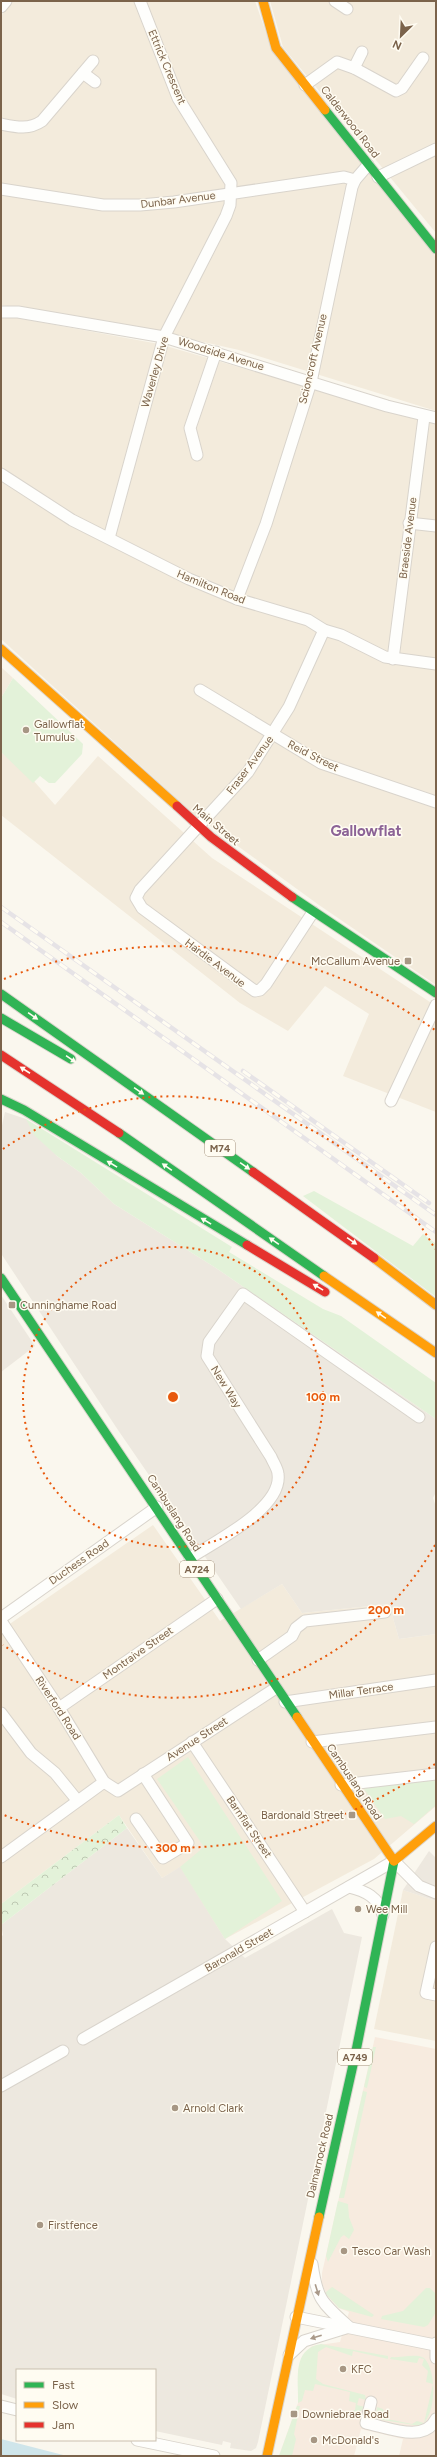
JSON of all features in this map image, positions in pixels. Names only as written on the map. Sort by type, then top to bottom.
[{"type":"main road","name":"Calderwood Road","points":[[262,1],[276,48],[436,249]]},
{"type":"main road","name":"Main Street","points":[[1,649],[198,826],[245,864],[313,912],[436,993]]},
{"type":"main road","name":"M74","points":[[1,994],[404,1278],[436,1305]]},
{"type":"main road","points":[[1,1018],[82,1066]]},
{"type":"main road","points":[[1,1055],[58,1091],[436,1353]]},
{"type":"main road","points":[[1,1099],[24,1110],[335,1297]]},
{"type":"main road","name":"Cambuslang Road","points":[[1,1278],[157,1507],[312,1742],[394,1861]]},
{"type":"main road","points":[[355,1309],[436,1357]]},
{"type":"main road","points":[[394,1861],[436,1826]]},
{"type":"main road","name":"Dalmarnock Road","points":[[267,2456],[296,2317],[337,2140],[394,1861]]},
{"type":"street","points":[[1,7],[6,1]]},
{"type":"street","name":"Ettrick Crescent","points":[[140,1],[178,98],[231,182],[232,193]]},
{"type":"street","points":[[335,1],[347,9]]},
{"type":"street","points":[[354,68],[362,52]]},
{"type":"street","points":[[305,85],[337,62],[354,68],[396,91],[402,88],[423,58]]},
{"type":"street","points":[[1,124],[25,128],[35,126],[42,121],[92,61]]},
{"type":"street","points":[[83,72],[95,82]]},
{"type":"street","points":[[378,177],[436,149]]},
{"type":"street","name":"Scioncroft Avenue","points":[[237,599],[266,524],[310,382],[332,273],[355,180],[368,165]]},
{"type":"street","name":"Dunbar Avenue","points":[[1,189],[103,206],[174,202],[344,177],[355,180]]},
{"type":"street","name":"Waverley Drive","points":[[109,538],[164,337],[226,216],[232,193]]},
{"type":"street","name":"Woodside Avenue","points":[[1,315],[18,312],[164,337],[424,416],[436,418]]},
{"type":"street","points":[[197,454],[190,428],[216,352]]},
{"type":"street","name":"Braeside Avenue","points":[[393,659],[409,523],[424,416]]},
{"type":"street","name":"Hamilton Road","points":[[1,474],[55,510],[157,565],[237,599],[308,620],[324,630],[340,635],[374,653],[393,659],[436,664]]},
{"type":"street","points":[[409,523],[436,526]]},
{"type":"street","name":"Fraser Avenue","points":[[136,901],[140,890],[237,785],[273,735],[289,707],[324,630]]},
{"type":"street","name":"Reid Street","points":[[200,690],[321,763],[436,802]]},
{"type":"street","name":"Hardie Avenue","points":[[136,901],[142,908],[255,991],[260,990],[266,984],[313,912]]},
{"type":"street","points":[[392,1101],[436,1005]]},
{"type":"street","name":"New Way","points":[[190,1558],[261,1510],[274,1496],[276,1489],[279,1474],[271,1457],[207,1356],[209,1342],[243,1294],[419,1417]]},
{"type":"street","name":"Duchess Road","points":[[1,1618],[157,1507]]},
{"type":"street","name":"Montraive Street","points":[[59,1708],[217,1599]]},
{"type":"street","points":[[258,1660],[292,1636],[296,1628],[305,1621],[385,1612]]},
{"type":"street","name":"Riverford Road","points":[[1,1622],[59,1708],[104,1782],[118,1791]]},
{"type":"street","name":"Millar Terrace","points":[[286,1702],[436,1680]]},
{"type":"street","name":"Avenue Street","points":[[118,1791],[276,1688]]},
{"type":"street","points":[[1,1714],[31,1753],[55,1773],[77,1800]]},
{"type":"street","points":[[312,1742],[436,1727]]},
{"type":"street","name":"Barnflat Street","points":[[192,1742],[305,1912]]},
{"type":"street","points":[[136,1819],[163,1858],[188,1843],[142,1774]]},
{"type":"street","points":[[341,1785],[436,1774]]},
{"type":"street","points":[[3,1850],[104,1782]]},
{"type":"street","points":[[394,1861],[419,1886],[436,1893]]},
{"type":"street","name":"Baronald Street","points":[[83,2039],[394,1861]]},
{"type":"street","points":[[349,1887],[366,1892],[375,1899],[383,1915]]},
{"type":"street","points":[[436,1947],[426,1993],[436,1995]]},
{"type":"street","points":[[1,2086],[63,2051]]},
{"type":"street","points":[[311,2252],[318,2296],[327,2308],[349,2328]]},
{"type":"street","points":[[296,2317],[436,2344],[436,2358]]},
{"type":"street","points":[[288,2356],[299,2345],[308,2339],[349,2328]]},
{"type":"street","points":[[371,2402],[366,2423],[418,2433],[429,2428],[436,2419]]},
{"type":"street","points":[[1,2406],[16,2410]]},
{"type":"street","points":[[142,2441],[214,2456]]},
{"type":"shaded area","points":[[13,1],[255,1],[272,50],[436,257],[436,411],[239,350],[123,324],[1,305],[1,16]]},
{"type":"shaded area","points":[[270,1],[436,1],[436,233],[283,47]]},
{"type":"shaded area","points":[[1,315],[159,344],[436,424],[436,985],[319,905],[195,815],[1,639]]},
{"type":"shaded area","points":[[1,667],[13,678],[1,698]]},
{"type":"shaded area","points":[[1,752],[33,780],[55,805],[98,756],[212,858],[436,1006],[436,1112],[343,1076],[369,1014],[325,986],[288,1031],[240,1003],[1,815]]},
{"type":"shaded area","points":[[5,1112],[26,1119],[57,1156],[81,1173],[114,1204],[216,1268],[436,1419],[436,1492],[433,1498],[436,1507],[436,1634],[399,1639],[389,1604],[302,1613],[282,1584],[241,1609],[118,1430],[2,1255],[1,1130]]},
{"type":"shaded area","points":[[1,1295],[35,1346],[1,1372]]},
{"type":"shaded area","points":[[153,1525],[220,1621],[282,1584],[302,1613],[389,1604],[399,1639],[436,1634],[436,1806],[374,1859],[225,1939],[179,1868],[162,1878],[119,1815],[1,1904],[1,1630]]},
{"type":"shaded area","points":[[127,1828],[162,1878],[180,1867],[225,1939],[245,1958],[332,1909],[344,1933],[362,1937],[258,2442],[256,2448],[251,2451],[230,2448],[231,2443],[223,2441],[222,2445],[156,2431],[156,2369],[16,2369],[16,2399],[1,2394],[1,1937],[3,1935],[1,1925]]},
{"type":"shaded area","points":[[429,1851],[436,1858],[436,1901],[403,1890]]},
{"type":"shaded area","points":[[403,1890],[436,1901],[436,2041],[374,2029]]},
{"type":"shaded area","points":[[375,2037],[436,2049],[436,2456],[399,2456],[403,2439],[361,2429],[354,2456],[279,2456],[298,2403],[298,2371],[302,2357],[312,2346],[340,2342],[349,2312],[339,2308],[328,2297],[322,2284],[322,2273]]},
{"type":"shaded area","points":[[1,2439],[67,2456],[1,2456]]},
{"type":"green space","points":[[13,678],[83,744],[82,754],[55,783],[49,783],[40,776],[33,783],[1,752],[1,698]]},
{"type":"green space","points":[[26,1119],[232,1247],[229,1252],[323,1309],[341,1316],[436,1383],[436,1419],[216,1268],[114,1204],[81,1173],[57,1156],[34,1135]]},
{"type":"green space","points":[[314,1191],[413,1246],[423,1234],[436,1244],[436,1297],[303,1196]]},
{"type":"green space","points":[[188,1757],[282,1901],[225,1939],[180,1867],[204,1847],[157,1779]]},
{"type":"green space","points":[[436,1780],[436,1805],[414,1824],[401,1816],[385,1819],[362,1786]]},
{"type":"green space","points":[[119,1815],[127,1828],[1,1925],[1,1904]]},
{"type":"green space","points":[[373,2047],[376,2047],[367,2088],[364,2087]]},
{"type":"green space","points":[[363,2091],[367,2092],[344,2198],[339,2198]]},
{"type":"green space","points":[[338,2201],[348,2204],[349,2217],[354,2230],[349,2239],[344,2235],[341,2237],[328,2262],[326,2256]]},
{"type":"green space","points":[[332,2287],[374,2315],[372,2317],[339,2308],[325,2293]]},
{"type":"green space","points":[[426,2288],[430,2288],[436,2294],[436,2312],[428,2325],[424,2327],[381,2319],[382,2316],[403,2311]]},
{"type":"green space","points":[[321,2344],[388,2356],[388,2359],[353,2351],[352,2356],[326,2347],[318,2352],[316,2379],[323,2384],[365,2395],[366,2400],[359,2398],[357,2405],[365,2407],[359,2413],[352,2411],[355,2410],[356,2403],[349,2401],[350,2392],[315,2384],[313,2391],[305,2390],[302,2401],[298,2403],[298,2376],[301,2359],[305,2352],[311,2347]]},
{"type":"green space","points":[[417,2356],[424,2358],[431,2372],[433,2384],[426,2382],[428,2371],[422,2365],[424,2359],[419,2358],[417,2363],[390,2359],[391,2357]]},
{"type":"green space","points":[[433,2384],[430,2413],[424,2422]]},
{"type":"green space","points":[[297,2406],[300,2406],[294,2434],[296,2439],[292,2456],[279,2456]]},
{"type":"green space","points":[[377,2407],[383,2409],[387,2419],[412,2424],[417,2421],[424,2423],[420,2426],[383,2420],[376,2415]]},
{"type":"railway","points":[[1,907],[436,1215]]},
{"type":"railway","points":[[1,922],[436,1232]]},
{"type":"railway","points":[[243,1071],[429,1203]]},
{"type":"traffic: fast","points":[[325,110],[436,249]]},
{"type":"traffic: fast","points":[[292,897],[436,993]]},
{"type":"traffic: fast","points":[[1,994],[253,1172]]},
{"type":"traffic: fast","points":[[1,1018],[71,1059]]},
{"type":"traffic: fast","points":[[1,1099],[24,1110],[247,1245]]},
{"type":"traffic: fast","points":[[119,1133],[324,1276]]},
{"type":"traffic: fast","points":[[1,1278],[297,1717]]},
{"type":"traffic: fast","points":[[319,2217],[355,2056],[394,1861]]},
{"type":"traffic: slow","points":[[263,1],[276,48],[325,110]]},
{"type":"traffic: slow","points":[[1,649],[177,806]]},
{"type":"traffic: slow","points":[[374,1258],[436,1305]]},
{"type":"traffic: slow","points":[[324,1276],[436,1353]]},
{"type":"traffic: slow","points":[[297,1717],[394,1861]]},
{"type":"traffic: slow","points":[[394,1861],[436,1826]]},
{"type":"traffic: slow","points":[[267,2456],[319,2217]]},
{"type":"traffic: jam","points":[[177,806],[211,837],[292,897]]},
{"type":"traffic: jam","points":[[1,1055],[119,1133]]},
{"type":"traffic: jam","points":[[253,1172],[374,1258]]},
{"type":"traffic: jam","points":[[247,1245],[325,1292]]},
{"type":"place","name":"Gallowflat Tumulus","points":[[26,730]]},
{"type":"place","name":"McCallum Avenue","points":[[408,961]]},
{"type":"place","name":"Cunninghame Road","points":[[12,1305]]},
{"type":"place","name":"Bardonald Street","points":[[352,1815]]},
{"type":"place","name":"Wee Mill","points":[[358,1909]]},
{"type":"place","name":"Arnold Clark","points":[[175,2108]]},
{"type":"place","name":"Firstfence","points":[[40,2225]]},
{"type":"place","name":"Tesco Car Wash","points":[[344,2251]]},
{"type":"place","name":"KFC","points":[[343,2369]]},
{"type":"place","name":"Downiebrae Road","points":[[294,2414]]},
{"type":"place","name":"McDonald's","points":[[314,2440]]},
{"type":"district","name":"Gallowflat","points":[[366,831]]}]
